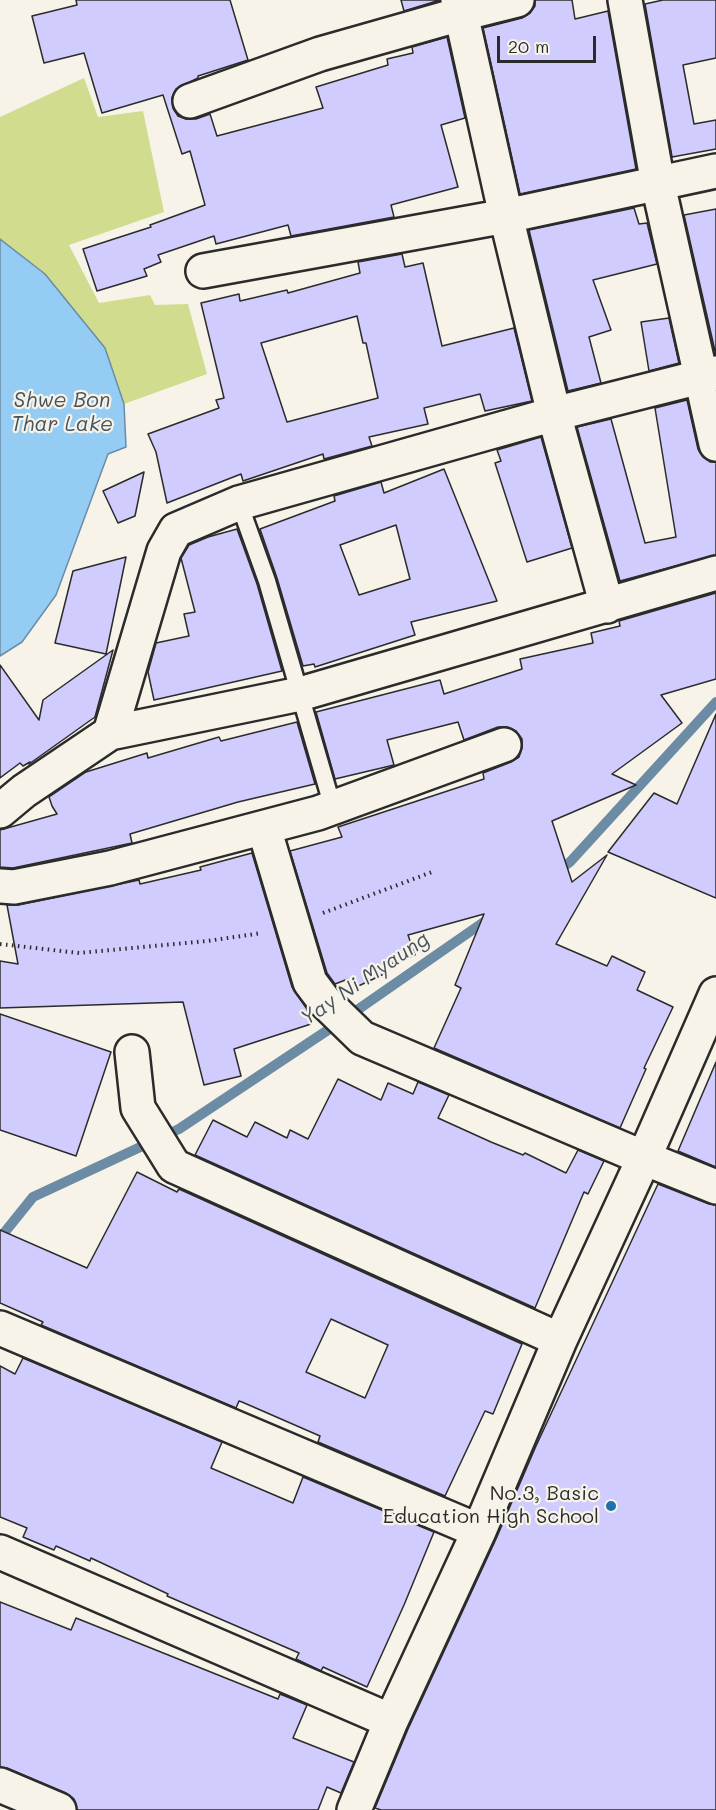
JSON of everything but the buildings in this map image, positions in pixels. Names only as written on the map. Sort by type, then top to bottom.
[{"type":"street","points":[[190,101],[459,7],[517,0]]},
{"type":"street","points":[[625,0],[658,184],[708,375],[716,444]]},
{"type":"street","points":[[459,7],[554,414],[607,606]]},
{"type":"street","points":[[202,272],[506,216],[716,171]]},
{"type":"street","points":[[110,733],[164,551],[176,530],[239,503],[554,414],[708,375]]},
{"type":"street","points":[[0,811],[24,790],[110,733],[300,694],[716,573]]},
{"type":"street","points":[[0,886],[14,887],[110,868],[264,828],[333,808],[504,746]]},
{"type":"street","points":[[264,828],[310,981],[325,1002],[362,1038],[716,1187]]},
{"type":"street","points":[[354,1810],[391,1721],[479,1531],[560,1340],[644,1158],[716,993]]},
{"type":"street","points":[[132,1052],[138,1108],[174,1166],[560,1340]]},
{"type":"street","points":[[0,1328],[479,1531]]},
{"type":"street","points":[[0,1552],[391,1721]]},
{"type":"street","points":[[0,1785],[59,1810]]},
{"type":"lane","points":[[239,503],[267,580],[333,808]]},
{"type":"path","points":[[0,944],[79,953],[256,934],[293,924],[432,872]]},
{"type":"green space","points":[[84,78],[98,117],[143,111],[164,212],[69,245],[99,303],[150,295],[155,305],[188,304],[207,374],[124,404],[105,348],[45,274],[0,239],[0,117]]},
{"type":"water","name":"Shwe Bon Thar Lake","points":[[0,239],[45,274],[105,348],[124,404],[126,447],[108,454],[56,595],[22,642],[0,656]]},
{"type":"waterway","name":"Yay Ni Myaung","points":[[556,872],[570,862],[716,702]]},
{"type":"waterway","name":"Yay Ni Myaung","points":[[0,1238],[33,1197],[179,1129],[340,1022],[491,917]]},
{"type":"place","name":"No.3, Basic Education High School","points":[[611,1506]]}]
